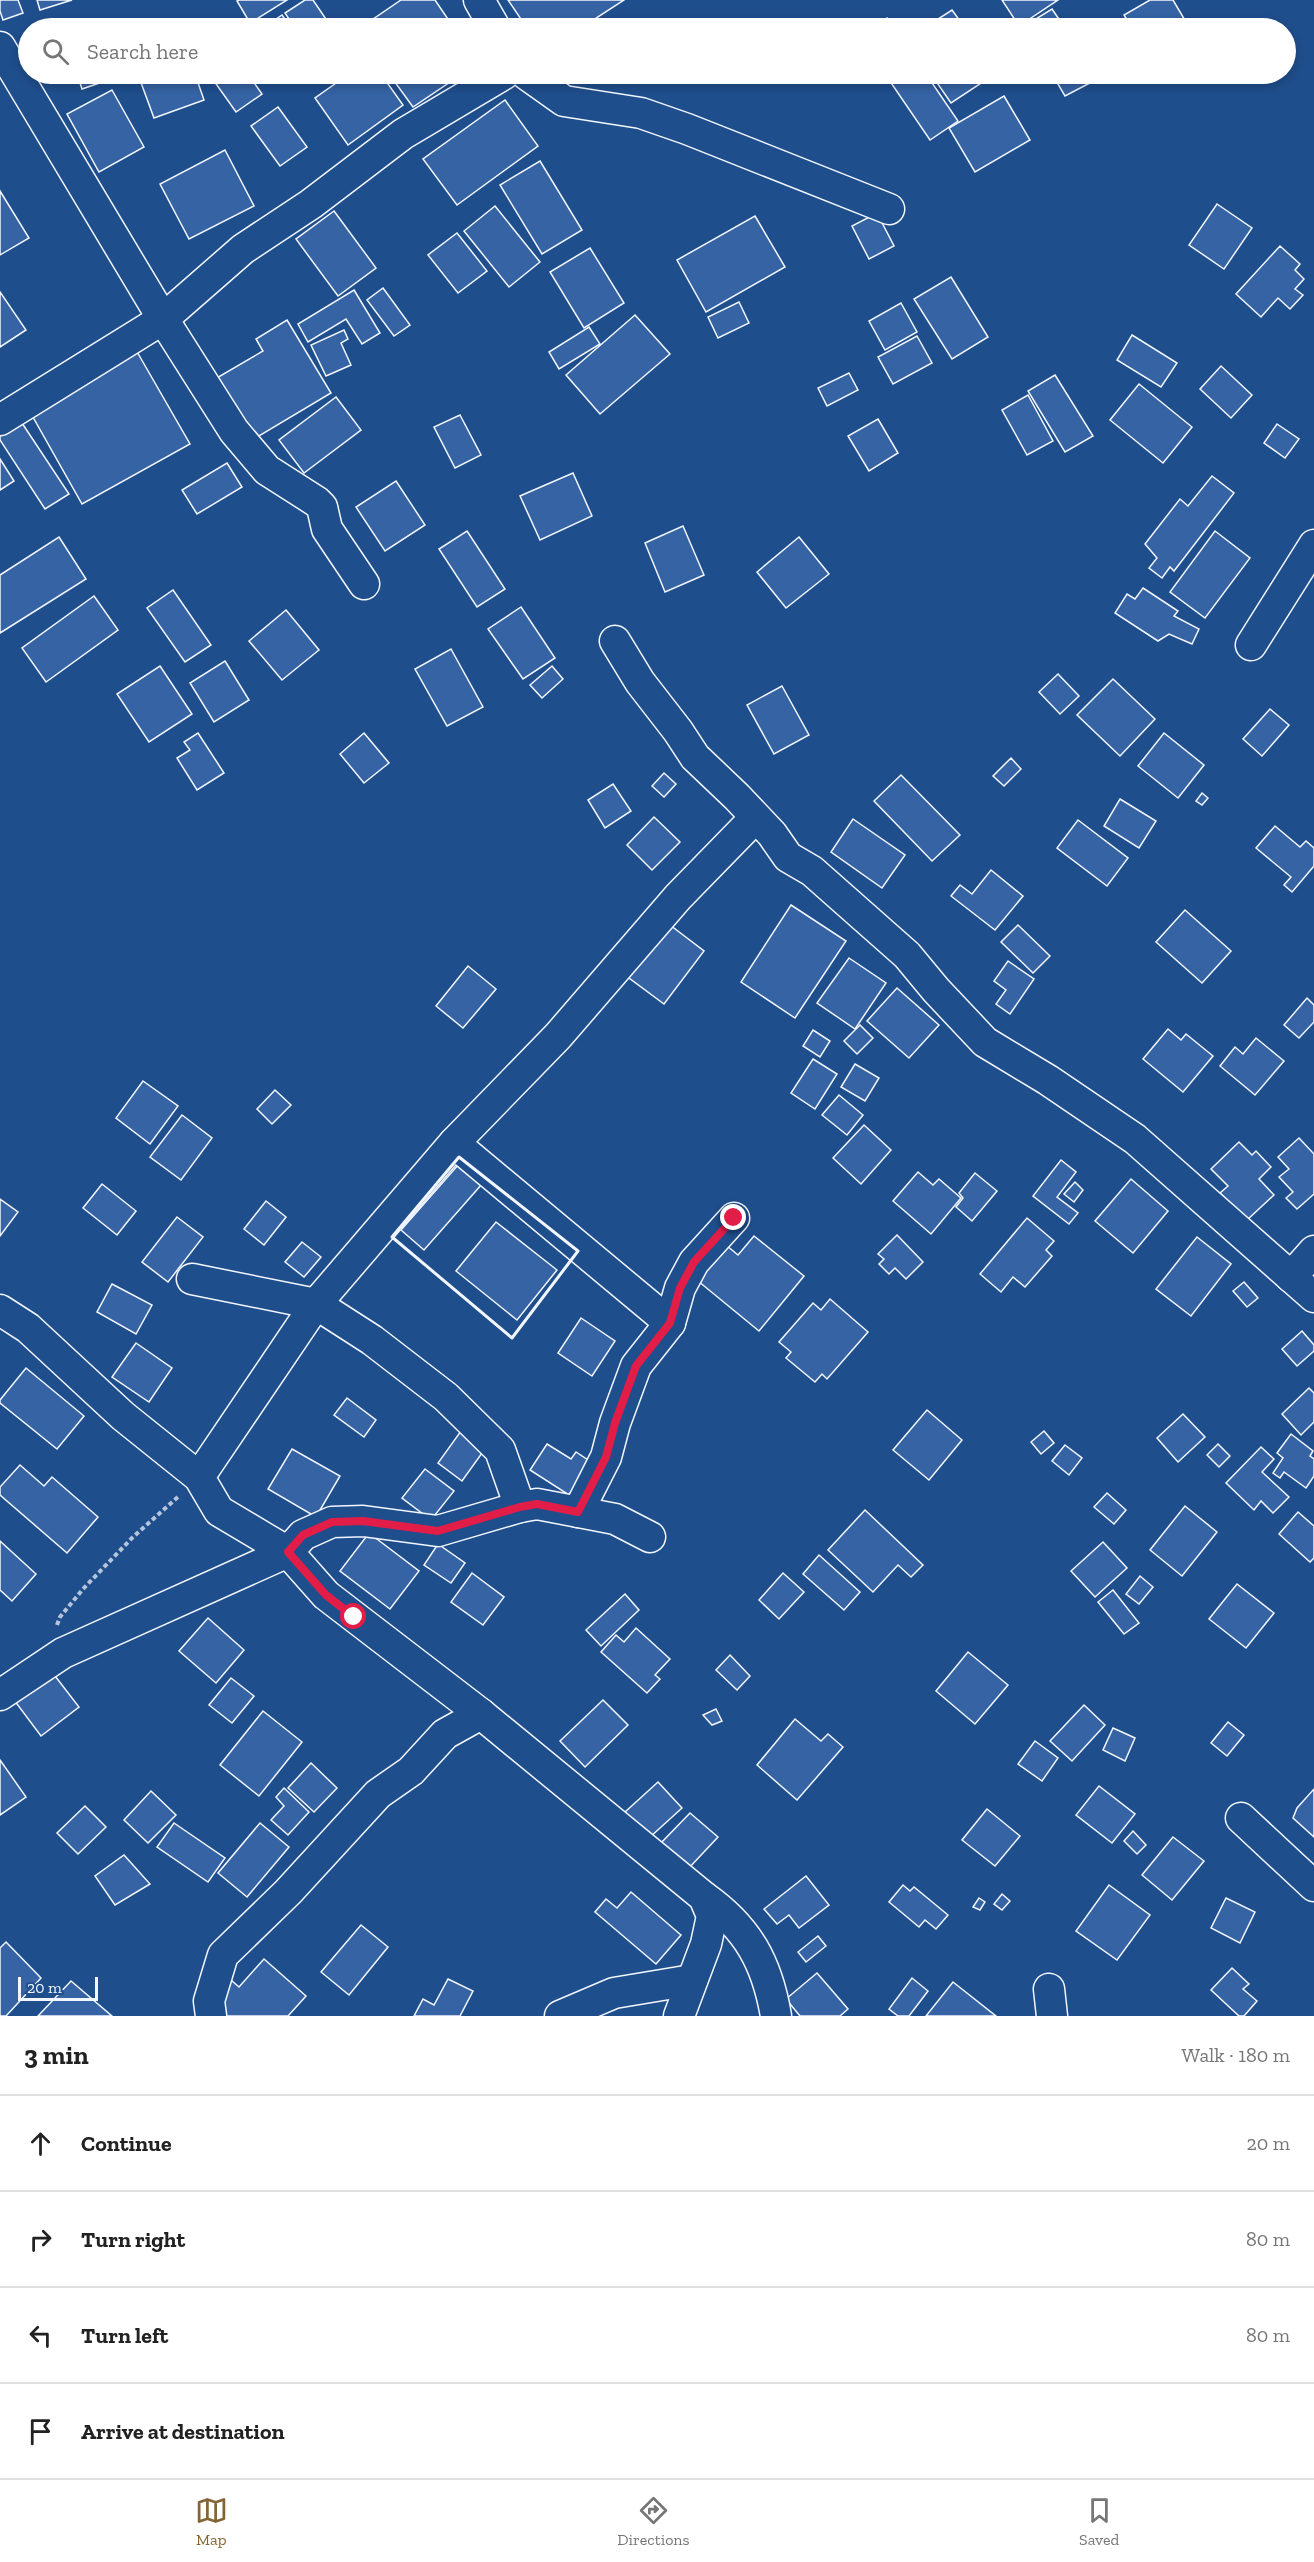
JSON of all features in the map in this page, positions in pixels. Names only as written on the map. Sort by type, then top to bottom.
[{"type":"street","points":[[479,0],[489,18]]},
{"type":"street","points":[[0,47],[18,77]]},
{"type":"street","points":[[22,84],[163,319],[234,431],[267,470],[322,507],[327,529],[364,584]]},
{"type":"street","points":[[0,420],[163,319],[243,249],[311,204],[403,134],[487,84]]},
{"type":"street","points":[[540,84],[564,101],[641,113],[889,209]]},
{"type":"street","points":[[1251,645],[1314,544]]},
{"type":"street","points":[[615,641],[640,682],[695,757],[772,834],[788,857],[812,871],[907,955],[985,1042],[1048,1080],[1135,1139],[1314,1298]]},
{"type":"street","points":[[199,1477],[316,1304],[454,1143],[558,1036],[678,897],[755,818]]},
{"type":"street","points":[[454,1143],[670,1323]]},
{"type":"street","points":[[578,1512],[606,1457],[615,1423],[636,1366],[670,1323],[680,1288],[694,1262],[734,1218]]},
{"type":"street","points":[[1291,1277],[1314,1251]]},
{"type":"street","points":[[192,1279],[316,1304],[372,1340],[446,1397],[500,1450],[520,1507]]},
{"type":"street","points":[[0,1310],[28,1328],[106,1401],[199,1477],[219,1511],[288,1552],[326,1595],[481,1714],[704,1897],[726,1912],[748,1938],[764,1967],[776,2016]]},
{"type":"street","points":[[0,1695],[63,1653],[288,1552],[303,1535],[332,1522],[363,1521],[438,1531],[537,1504],[615,1519],[650,1537]]},
{"type":"street","points":[[211,2016],[209,2001],[223,1955],[288,1892],[378,1794],[411,1771],[445,1734],[481,1714]]},
{"type":"street","points":[[1240,1818],[1314,1886]]},
{"type":"street","points":[[679,2016],[706,1944],[712,1916],[704,1897]]},
{"type":"street","points":[[560,2016],[614,1993],[692,1980]]},
{"type":"path","points":[[63,1653],[54,1636],[60,1617],[133,1537],[199,1477]]},
{"type":"building","points":[[0,0],[18,0],[23,13],[3,20]]},
{"type":"building","points":[[37,0],[72,0],[40,10]]},
{"type":"building","points":[[287,0],[258,18],[247,18],[237,1]]},
{"type":"building","points":[[305,0],[313,0],[325,18],[288,18],[285,13]]},
{"type":"building","points":[[401,0],[435,0],[447,18],[375,18]]},
{"type":"building","points":[[508,0],[624,0],[596,18],[520,18]]},
{"type":"building","points":[[1002,0],[1058,0],[1031,18],[1014,18]]},
{"type":"building","points":[[1150,0],[1173,0],[1184,18],[1126,18],[1124,15]]},
{"type":"building","points":[[1052,9],[1058,18],[1037,18]]},
{"type":"building","points":[[952,10],[958,18],[940,18]]},
{"type":"building","points":[[80,84],[97,84],[82,89]]},
{"type":"building","points":[[141,84],[198,84],[204,100],[154,118]]},
{"type":"building","points":[[216,84],[255,84],[262,94],[236,112]]},
{"type":"building","points":[[335,84],[388,84],[403,105],[348,145],[315,98]]},
{"type":"building","points":[[396,84],[447,84],[413,107]]},
{"type":"building","points":[[892,84],[933,84],[958,121],[930,140]]},
{"type":"building","points":[[938,84],[980,84],[951,103]]},
{"type":"building","points":[[1058,84],[1088,84],[1065,96]]},
{"type":"building","points":[[112,90],[144,147],[99,172],[67,114]]},
{"type":"building","points":[[1004,96],[1030,140],[975,172],[949,128]]},
{"type":"building","points":[[505,100],[538,146],[457,205],[423,159]]},
{"type":"building","points":[[278,107],[307,147],[280,166],[251,126]]},
{"type":"building","points":[[225,150],[254,206],[189,239],[160,184]]},
{"type":"building","points":[[540,161],[582,230],[542,254],[500,185]]},
{"type":"building","points":[[0,191],[29,238],[0,255]]},
{"type":"building","points":[[1217,204],[1252,228],[1224,269],[1189,245]]},
{"type":"building","points":[[495,206],[540,262],[509,287],[464,231]]},
{"type":"building","points":[[334,211],[376,268],[338,296],[296,239]]},
{"type":"building","points":[[877,213],[894,246],[869,259],[852,226]]},
{"type":"building","points":[[755,216],[785,267],[706,312],[677,260]]},
{"type":"building","points":[[457,233],[487,271],[458,293],[428,255]]},
{"type":"building","points":[[1280,246],[1300,264],[1295,270],[1304,279],[1295,289],[1303,295],[1290,309],[1278,298],[1261,317],[1236,294]]},
{"type":"building","points":[[590,248],[624,303],[584,328],[550,272]]},
{"type":"building","points":[[951,277],[988,337],[952,359],[914,299]]},
{"type":"building","points":[[383,288],[410,325],[394,336],[367,300]]},
{"type":"building","points":[[354,290],[380,333],[362,344],[346,319],[308,342],[298,324]]},
{"type":"building","points":[[0,292],[26,330],[0,347]]},
{"type":"building","points":[[739,302],[749,323],[718,338],[708,317]]},
{"type":"building","points":[[901,303],[917,332],[885,350],[869,321]]},
{"type":"building","points":[[635,315],[670,354],[600,414],[566,375]]},
{"type":"building","points":[[287,320],[331,393],[252,440],[215,379],[263,351],[256,339]]},
{"type":"building","points":[[589,327],[600,344],[559,369],[549,352]]},
{"type":"building","points":[[344,330],[348,339],[341,343],[351,365],[326,376],[311,345]]},
{"type":"building","points":[[1132,335],[1177,363],[1161,387],[1117,360]]},
{"type":"building","points":[[917,336],[932,363],[893,384],[878,357]]},
{"type":"building","points":[[136,350],[190,444],[82,504],[29,410]]},
{"type":"building","points":[[1221,366],[1252,395],[1231,418],[1200,389]]},
{"type":"building","points":[[849,373],[858,390],[827,406],[818,388]]},
{"type":"building","points":[[1055,375],[1093,436],[1065,452],[1028,391]]},
{"type":"building","points":[[1139,384],[1192,427],[1163,463],[1110,420]]},
{"type":"building","points":[[1028,395],[1053,441],[1027,455],[1002,410]]},
{"type":"building","points":[[336,397],[361,430],[304,473],[279,440]]},
{"type":"building","points":[[460,415],[481,455],[455,468],[434,427]]},
{"type":"building","points":[[18,417],[69,494],[45,509],[0,440],[0,428]]},
{"type":"building","points":[[878,419],[898,453],[869,471],[848,436]]},
{"type":"building","points":[[1277,424],[1299,439],[1285,458],[1264,443]]},
{"type":"building","points":[[0,459],[14,481],[0,490]]},
{"type":"building","points":[[227,463],[242,487],[197,514],[182,490]]},
{"type":"building","points":[[573,473],[592,516],[540,540],[520,496]]},
{"type":"building","points":[[1212,476],[1234,493],[1174,571],[1170,567],[1162,578],[1149,568],[1157,558],[1145,544],[1180,499],[1188,506]]},
{"type":"building","points":[[396,481],[425,525],[385,551],[356,507]]},
{"type":"building","points":[[683,526],[704,575],[665,592],[645,543]]},
{"type":"building","points":[[467,531],[505,589],[477,607],[439,549]]},
{"type":"building","points":[[1215,531],[1250,558],[1205,618],[1170,592]]},
{"type":"building","points":[[59,537],[86,579],[0,633],[0,575]]},
{"type":"building","points":[[799,537],[829,574],[786,608],[757,572]]},
{"type":"building","points":[[1143,588],[1178,611],[1174,616],[1199,629],[1192,644],[1169,634],[1158,641],[1115,613],[1127,594],[1135,599]]},
{"type":"building","points":[[173,590],[211,645],[185,662],[147,608]]},
{"type":"building","points":[[94,596],[118,630],[46,682],[22,648]]},
{"type":"building","points":[[521,607],[555,658],[523,679],[488,629]]},
{"type":"building","points":[[286,610],[319,650],[282,680],[249,641]]},
{"type":"building","points":[[451,649],[483,707],[447,726],[415,669]]},
{"type":"building","points":[[225,661],[249,700],[214,722],[190,683]]},
{"type":"building","points":[[160,666],[192,714],[149,742],[117,694]]},
{"type":"building","points":[[552,666],[563,679],[542,698],[530,685]]},
{"type":"building","points":[[1058,674],[1079,696],[1060,714],[1039,692]]},
{"type":"building","points":[[1113,679],[1155,719],[1120,756],[1077,715]]},
{"type":"building","points":[[782,686],[809,735],[774,754],[747,705]]},
{"type":"building","points":[[1270,709],[1289,725],[1262,756],[1243,739]]},
{"type":"building","points":[[198,733],[224,773],[197,790],[177,758],[190,750],[184,742]]},
{"type":"building","points":[[364,733],[389,763],[364,783],[340,754]]},
{"type":"building","points":[[1164,733],[1204,765],[1178,798],[1138,766]]},
{"type":"building","points":[[1011,758],[1021,769],[1004,786],[993,776]]},
{"type":"building","points":[[664,773],[676,784],[664,797],[652,786]]},
{"type":"building","points":[[901,775],[960,835],[932,861],[874,801]]},
{"type":"building","points":[[613,784],[631,811],[605,828],[588,800]]},
{"type":"building","points":[[1202,793],[1208,798],[1202,805],[1196,801]]},
{"type":"building","points":[[1120,799],[1156,821],[1139,848],[1104,826]]},
{"type":"building","points":[[654,817],[680,842],[652,870],[627,845]]},
{"type":"building","points":[[853,819],[905,855],[882,888],[831,852]]},
{"type":"building","points":[[1078,820],[1128,858],[1107,886],[1057,848]]},
{"type":"building","points":[[1275,826],[1300,847],[1306,841],[1314,848],[1314,866],[1292,892],[1284,885],[1291,877],[1256,848]]},
{"type":"building","points":[[991,870],[1023,896],[995,930],[951,896],[960,885],[972,894]]},
{"type":"building","points":[[791,905],[846,941],[795,1018],[741,982]]},
{"type":"building","points":[[1185,910],[1231,951],[1202,983],[1156,942]]},
{"type":"building","points":[[666,922],[704,951],[664,1004],[625,975]]},
{"type":"building","points":[[1018,925],[1050,956],[1033,973],[1001,942]]},
{"type":"building","points":[[849,958],[886,983],[855,1029],[817,1003]]},
{"type":"building","points":[[1008,961],[1034,979],[1010,1014],[996,1004],[1006,990],[994,981]]},
{"type":"building","points":[[468,966],[496,989],[463,1028],[436,1006]]},
{"type":"building","points":[[897,988],[939,1025],[909,1058],[867,1021]]},
{"type":"building","points":[[1307,998],[1314,1005],[1314,1022],[1299,1038],[1284,1025]]},
{"type":"building","points":[[860,1025],[873,1038],[857,1054],[844,1041]]},
{"type":"building","points":[[1168,1029],[1181,1040],[1186,1034],[1213,1056],[1183,1092],[1143,1059]]},
{"type":"building","points":[[813,1030],[830,1041],[820,1057],[803,1046]]},
{"type":"building","points":[[1256,1038],[1284,1061],[1255,1095],[1220,1066],[1235,1047],[1243,1054]]},
{"type":"building","points":[[813,1059],[837,1074],[815,1109],[791,1093]]},
{"type":"building","points":[[855,1064],[879,1078],[865,1101],[841,1087]]},
{"type":"building","points":[[143,1081],[178,1106],[150,1144],[116,1118]]},
{"type":"building","points":[[275,1090],[291,1105],[272,1124],[257,1109]]},
{"type":"building","points":[[839,1095],[863,1115],[847,1135],[822,1115]]},
{"type":"building","points":[[182,1115],[212,1138],[181,1180],[150,1157]]},
{"type":"building","points":[[864,1125],[891,1150],[861,1184],[833,1158]]},
{"type":"building","points":[[1299,1138],[1314,1154],[1314,1194],[1297,1209],[1286,1198],[1293,1192],[1279,1177],[1289,1169],[1278,1157]]},
{"type":"building","points":[[1239,1142],[1252,1155],[1256,1151],[1271,1167],[1259,1179],[1274,1195],[1247,1220],[1220,1193],[1228,1186],[1211,1169]]},
{"type":"building","points":[[1061,1160],[1076,1172],[1057,1197],[1078,1213],[1069,1224],[1033,1196]]},
{"type":"building","points":[[459,1164],[482,1184],[424,1250],[401,1230]]},
{"type":"building","points":[[918,1172],[933,1185],[939,1179],[961,1198],[931,1234],[893,1201]]},
{"type":"building","points":[[975,1173],[997,1191],[972,1221],[956,1207],[963,1198],[959,1193]]},
{"type":"building","points":[[1131,1179],[1168,1211],[1133,1253],[1095,1221]]},
{"type":"building","points":[[1075,1182],[1083,1190],[1074,1202],[1064,1194]]},
{"type":"building","points":[[102,1184],[136,1211],[117,1235],[83,1208]]},
{"type":"building","points":[[0,1199],[18,1212],[0,1236]]},
{"type":"building","points":[[266,1201],[286,1217],[264,1245],[244,1229]]},
{"type":"building","points":[[177,1217],[203,1237],[168,1282],[142,1262]]},
{"type":"building","points":[[1027,1218],[1054,1241],[1046,1250],[1052,1256],[1025,1287],[1013,1277],[1001,1292],[980,1274]]},
{"type":"building","points":[[496,1222],[557,1270],[517,1320],[456,1271]]},
{"type":"building","points":[[897,1235],[923,1262],[906,1279],[895,1268],[889,1274],[879,1264],[884,1259],[878,1254]]},
{"type":"building","points":[[754,1236],[804,1276],[759,1331],[698,1281],[726,1245],[738,1255]]},
{"type":"building","points":[[1197,1237],[1231,1264],[1191,1316],[1156,1289]]},
{"type":"building","points":[[302,1242],[321,1257],[304,1277],[285,1262]]},
{"type":"building","points":[[1244,1282],[1258,1298],[1247,1307],[1233,1291]]},
{"type":"building","points":[[112,1284],[152,1305],[136,1334],[97,1312]]},
{"type":"building","points":[[830,1299],[868,1332],[827,1379],[822,1374],[815,1382],[786,1358],[791,1352],[779,1342],[813,1303],[821,1310]]},
{"type":"building","points":[[581,1318],[615,1341],[592,1376],[558,1353]]},
{"type":"building","points":[[1302,1331],[1314,1345],[1314,1351],[1297,1366],[1282,1349]]},
{"type":"building","points":[[136,1343],[172,1368],[149,1402],[112,1377]]},
{"type":"building","points":[[26,1368],[84,1416],[57,1449],[0,1403]]},
{"type":"building","points":[[1309,1388],[1314,1393],[1314,1422],[1301,1435],[1282,1414]]},
{"type":"building","points":[[347,1398],[376,1420],[364,1437],[334,1415]]},
{"type":"building","points":[[927,1410],[962,1440],[929,1480],[893,1450]]},
{"type":"building","points":[[1183,1414],[1205,1437],[1178,1462],[1157,1438]]},
{"type":"building","points":[[461,1431],[485,1449],[462,1481],[438,1463]]},
{"type":"building","points":[[1044,1431],[1054,1443],[1041,1454],[1031,1442]]},
{"type":"building","points":[[1291,1434],[1313,1451],[1310,1456],[1314,1459],[1314,1476],[1306,1488],[1284,1472],[1280,1478],[1273,1473],[1283,1458],[1277,1453]]},
{"type":"building","points":[[547,1444],[571,1459],[576,1452],[591,1462],[569,1495],[530,1470]]},
{"type":"building","points":[[1218,1444],[1230,1456],[1219,1467],[1207,1455]]},
{"type":"building","points":[[1065,1445],[1082,1458],[1069,1475],[1052,1461]]},
{"type":"building","points":[[1261,1447],[1274,1459],[1262,1472],[1289,1497],[1273,1513],[1261,1501],[1254,1510],[1226,1483]]},
{"type":"building","points":[[292,1449],[340,1476],[316,1517],[268,1489]]},
{"type":"building","points":[[20,1465],[44,1486],[52,1477],[98,1517],[67,1553],[0,1495],[0,1487]]},
{"type":"building","points":[[425,1469],[454,1491],[431,1520],[402,1498]]},
{"type":"building","points":[[1107,1493],[1126,1510],[1114,1524],[1094,1507]]},
{"type":"building","points":[[1185,1506],[1217,1532],[1182,1576],[1150,1550]]},
{"type":"building","points":[[865,1510],[923,1565],[911,1577],[898,1565],[873,1592],[828,1550]]},
{"type":"building","points":[[1298,1512],[1314,1526],[1314,1558],[1310,1562],[1279,1534]]},
{"type":"building","points":[[369,1533],[419,1571],[390,1609],[340,1571]]},
{"type":"building","points":[[0,1541],[36,1574],[12,1601],[0,1590]]},
{"type":"building","points":[[1103,1542],[1127,1568],[1095,1597],[1071,1571]]},
{"type":"building","points":[[438,1544],[465,1563],[451,1583],[424,1565]]},
{"type":"building","points":[[819,1555],[860,1592],[844,1610],[803,1574]]},
{"type":"building","points":[[472,1573],[504,1597],[483,1625],[451,1602]]},
{"type":"building","points":[[783,1573],[804,1592],[779,1619],[759,1600]]},
{"type":"building","points":[[1140,1576],[1153,1587],[1139,1604],[1126,1594]]},
{"type":"building","points":[[1237,1584],[1274,1613],[1246,1648],[1209,1619]]},
{"type":"building","points":[[1113,1590],[1139,1623],[1124,1634],[1098,1602]]},
{"type":"building","points":[[625,1594],[639,1610],[601,1646],[586,1630]]},
{"type":"building","points":[[208,1618],[244,1650],[216,1683],[179,1651]]},
{"type":"building","points":[[636,1628],[670,1659],[655,1675],[660,1679],[647,1693],[601,1652],[616,1635],[624,1642]]},
{"type":"building","points":[[968,1652],[1008,1685],[975,1724],[936,1691]]},
{"type":"building","points":[[730,1655],[750,1676],[737,1690],[716,1670]]},
{"type":"building","points":[[52,1672],[79,1707],[41,1736],[14,1700]]},
{"type":"building","points":[[231,1678],[254,1696],[232,1723],[209,1705]]},
{"type":"building","points":[[603,1700],[628,1725],[585,1767],[560,1741]]},
{"type":"building","points":[[1084,1705],[1105,1725],[1072,1761],[1050,1741]]},
{"type":"building","points":[[716,1709],[722,1721],[712,1725],[703,1715]]},
{"type":"building","points":[[263,1711],[302,1742],[259,1796],[220,1765]]},
{"type":"building","points":[[795,1719],[821,1741],[828,1734],[843,1747],[797,1800],[757,1765]]},
{"type":"building","points":[[1228,1722],[1244,1735],[1227,1756],[1211,1743]]},
{"type":"building","points":[[1113,1728],[1135,1738],[1125,1761],[1103,1750]]},
{"type":"building","points":[[1035,1741],[1058,1758],[1042,1781],[1018,1764]]},
{"type":"building","points":[[0,1760],[26,1797],[0,1815]]},
{"type":"building","points":[[311,1763],[337,1788],[314,1812],[288,1788]]},
{"type":"building","points":[[658,1782],[682,1808],[649,1838],[625,1812]]},
{"type":"building","points":[[1099,1786],[1135,1814],[1112,1843],[1076,1815]]},
{"type":"building","points":[[284,1788],[309,1812],[288,1835],[271,1820],[284,1806],[276,1797]]},
{"type":"building","points":[[1314,1789],[1314,1837],[1293,1818],[1297,1808]]},
{"type":"building","points":[[151,1791],[176,1815],[148,1843],[124,1820]]},
{"type":"building","points":[[85,1806],[106,1827],[78,1854],[57,1833]]},
{"type":"building","points":[[987,1809],[1020,1836],[995,1866],[962,1840]]},
{"type":"building","points":[[690,1813],[718,1837],[688,1869],[660,1844]]},
{"type":"building","points":[[174,1823],[225,1858],[208,1882],[157,1847]]},
{"type":"building","points":[[260,1823],[289,1847],[247,1897],[218,1873]]},
{"type":"building","points":[[1133,1831],[1146,1845],[1137,1854],[1124,1841]]},
{"type":"building","points":[[1173,1837],[1204,1861],[1172,1900],[1142,1875]]},
{"type":"building","points":[[124,1855],[150,1884],[115,1905],[95,1876]]},
{"type":"building","points":[[806,1876],[829,1905],[799,1928],[789,1915],[777,1924],[764,1909]]},
{"type":"building","points":[[903,1885],[910,1891],[914,1887],[948,1915],[936,1929],[925,1920],[919,1927],[889,1902]]},
{"type":"building","points":[[1109,1885],[1150,1915],[1117,1960],[1076,1931]]},
{"type":"building","points":[[631,1892],[681,1935],[656,1964],[595,1912],[606,1899],[617,1908]]},
{"type":"building","points":[[1002,1894],[1010,1901],[1002,1910],[994,1904]]},
{"type":"building","points":[[979,1898],[985,1902],[980,1910],[973,1907]]},
{"type":"building","points":[[1226,1898],[1255,1912],[1240,1943],[1211,1928]]},
{"type":"building","points":[[361,1925],[388,1947],[349,1995],[321,1972]]},
{"type":"building","points":[[818,1936],[826,1946],[806,1962],[798,1952]]},
{"type":"building","points":[[6,1942],[41,1978],[6,2016],[0,2016],[0,1948]]},
{"type":"building","points":[[264,1959],[306,1996],[288,2016],[207,2016],[203,2012],[231,1980],[239,1987]]},
{"type":"building","points":[[1232,1968],[1249,1984],[1243,1989],[1257,2001],[1244,2016],[1239,2016],[1211,1990]]},
{"type":"building","points":[[817,1973],[848,2009],[840,2016],[800,2016],[786,1999]]},
{"type":"building","points":[[912,1978],[928,1991],[909,2016],[898,2016],[889,2009]]},
{"type":"building","points":[[448,1979],[473,1991],[460,2016],[414,2016],[423,1999],[434,2005]]},
{"type":"building","points":[[71,1981],[112,2016],[38,2016]]},
{"type":"building","points":[[953,1982],[996,2016],[926,2016]]},
{"type":"wall","points":[[459,1157],[578,1251],[512,1338],[392,1237],[459,1157]]},
{"type":"route","points":[[354,1617],[326,1595],[288,1552],[303,1535],[332,1522],[363,1521],[393,1527],[438,1531],[537,1504],[578,1512],[606,1457],[615,1423],[636,1366],[670,1323],[680,1288],[694,1262],[734,1218]]}]
